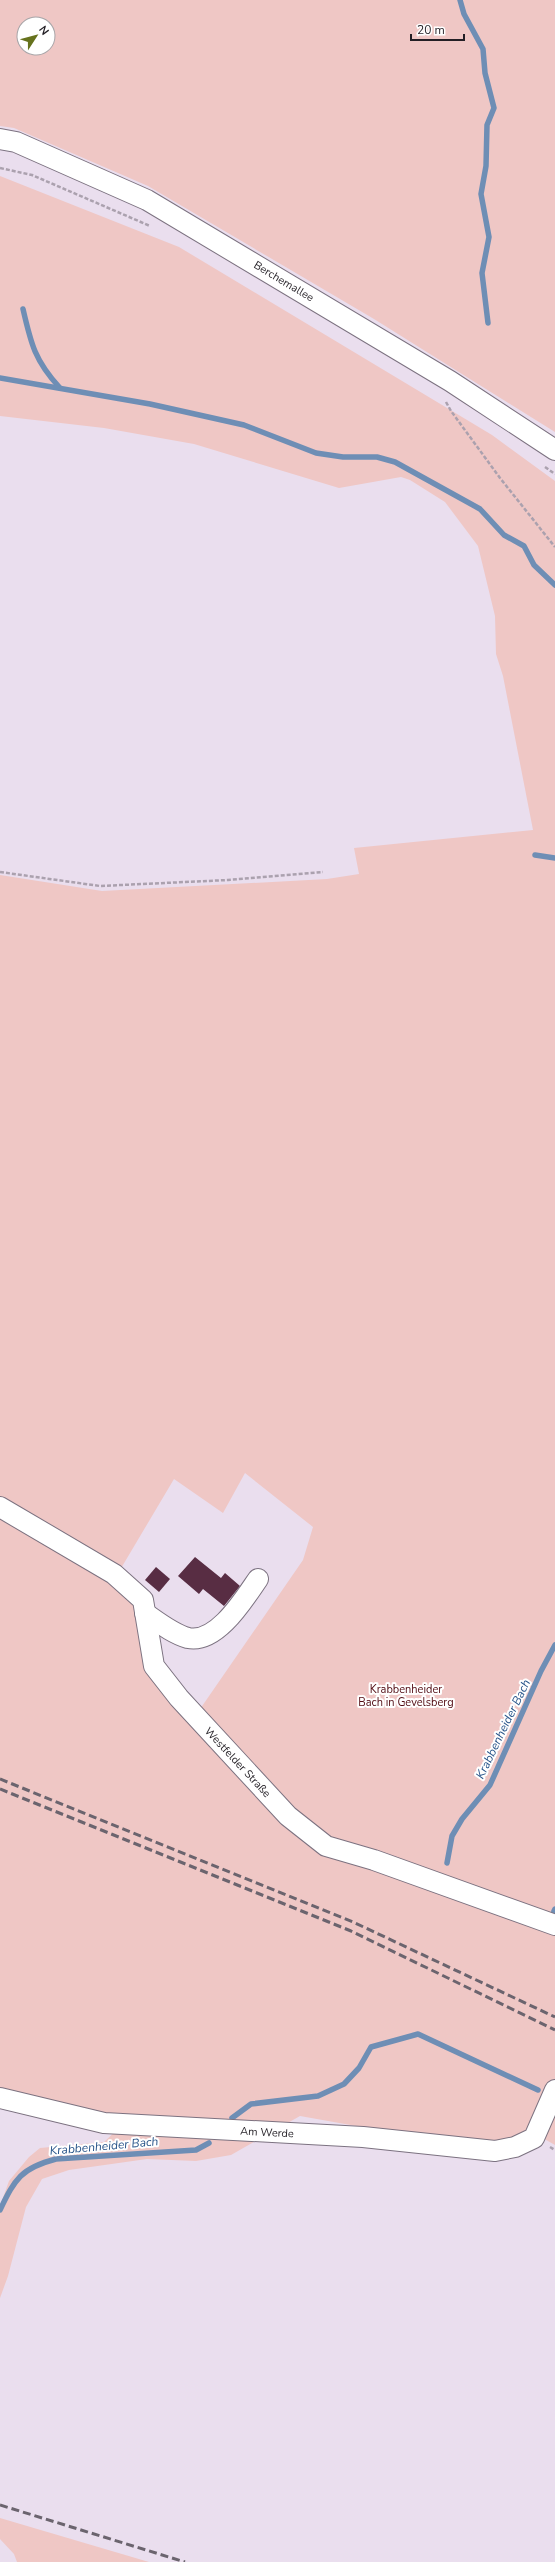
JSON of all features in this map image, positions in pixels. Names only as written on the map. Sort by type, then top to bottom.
[{"type":"street","name":"Berchemallee","points":[[0,139],[16,142],[147,200],[450,381],[555,450]]},
{"type":"street","name":"Westfelder Straße","points":[[0,1507],[114,1574],[143,1600],[154,1666],[179,1698],[288,1816],[326,1846],[374,1860],[555,1925]]},
{"type":"street","points":[[145,1614],[170,1630],[189,1638],[204,1635],[215,1630],[234,1614],[258,1579]]},
{"type":"street","name":"Am Werde","points":[[0,2098],[112,2123],[363,2137],[495,2151],[515,2147],[534,2138],[555,2090]]},
{"type":"path","points":[[0,168],[32,175],[153,227]]},
{"type":"path","points":[[445,398],[451,411],[500,478],[555,546]]},
{"type":"path","points":[[0,872],[100,886],[228,880],[323,872]]},
{"type":"green space","points":[[0,0],[555,0],[555,432],[374,319],[148,186],[14,128],[0,126]]},
{"type":"green space","name":"Krabbenheider Bach in Gevelsberg","points":[[0,176],[179,247],[492,435],[555,481],[555,2145],[539,2136],[524,2140],[446,2142],[300,2116],[231,2155],[196,2161],[147,2159],[69,2170],[42,2179],[26,2207],[8,2276],[0,2298],[0,2206],[9,2181],[29,2157],[40,2148],[104,2142],[120,2127],[0,2095],[0,1511],[97,1568],[130,1598],[136,1609],[149,1663],[326,1842],[198,1712],[303,1560],[313,1527],[245,1473],[223,1513],[174,1479],[120,1570],[0,1500],[0,875],[102,891],[327,879],[359,874],[354,848],[533,830],[503,676],[496,654],[495,616],[478,546],[445,502],[410,480],[401,477],[339,488],[194,444],[104,428],[0,416]]},
{"type":"green space","points":[[0,2518],[149,2562],[17,2562],[14,2554],[0,2539]]},
{"type":"building","points":[[195,1557],[221,1578],[225,1573],[240,1586],[224,1606],[203,1589],[199,1594],[178,1576]]},
{"type":"building","points":[[156,1567],[170,1579],[159,1592],[145,1580]]},
{"type":"waterway","name":"Krabbenheider Bach","points":[[460,0],[464,14],[483,49],[485,73],[494,108],[487,125],[486,166],[481,194],[489,237],[482,273],[488,323]]},
{"type":"waterway","points":[[23,309],[35,352],[45,369],[60,388]]},
{"type":"waterway","points":[[0,378],[150,404],[244,425],[316,453],[343,457],[377,457],[395,462],[480,509],[504,535],[524,546],[534,565],[555,585]]},
{"type":"waterway","points":[[535,855],[555,858]]},
{"type":"waterway","name":"Krabbenheider Bach","points":[[447,1863],[452,1836],[462,1819],[490,1785],[541,1671],[555,1645]]},
{"type":"waterway","points":[[232,2118],[251,2104],[318,2096],[344,2084],[359,2068],[371,2047],[418,2034],[538,2090]]},
{"type":"waterway","name":"Krabbenheider Bach","points":[[0,2210],[10,2190],[20,2176],[35,2166],[56,2159],[196,2150],[209,2143]]},
{"type":"railway","points":[[0,1779],[353,1922],[555,2017]]},
{"type":"railway","points":[[0,1789],[351,1931],[555,2030]]},
{"type":"railway","points":[[0,2505],[185,2562]]}]
